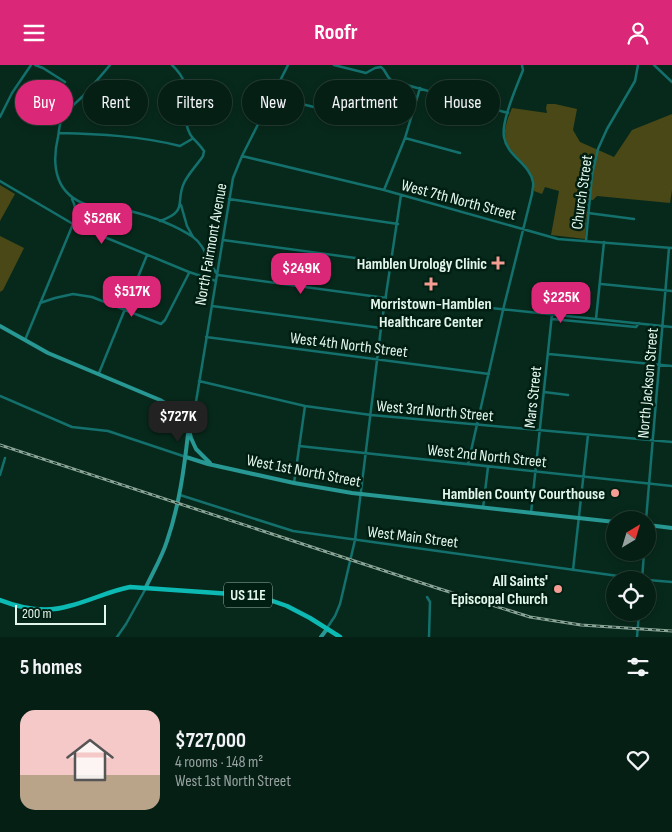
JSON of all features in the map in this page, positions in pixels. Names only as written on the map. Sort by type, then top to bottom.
[{"type":"main road","points":[[0,327],[24,341],[98,375],[160,400],[176,409],[184,418],[196,449],[210,463]]},
{"type":"main road","points":[[146,587],[166,543],[180,495],[189,430]]},
{"type":"main road","points":[[186,457],[196,449]]},
{"type":"main road","name":"West 1st North Street","points":[[186,457],[294,483],[362,494],[606,521]]},
{"type":"main road","points":[[656,526],[672,528]]},
{"type":"main road","name":"US 11E","points":[[0,600],[33,609],[51,610],[70,606],[119,589],[146,587],[246,595],[267,599],[295,610],[340,637]]},
{"type":"main road","points":[[321,637],[327,629]]},
{"type":"street","points":[[0,117],[12,93],[33,65],[43,68],[61,80]]},
{"type":"street","points":[[110,65],[61,120],[55,161],[56,173],[64,191],[71,197],[86,204],[130,211],[160,221],[194,238]]},
{"type":"street","points":[[160,221],[170,218],[177,212],[183,184],[203,156],[204,151],[200,144],[192,139],[186,121],[189,95],[186,82],[172,65]]},
{"type":"street","name":"North Fairmont Avenue","points":[[281,80],[288,65]]},
{"type":"street","points":[[334,65],[366,73],[381,67],[392,81],[508,113]]},
{"type":"street","points":[[468,464],[532,194],[533,183],[529,173],[508,150],[503,137],[504,125],[523,70],[522,65]]},
{"type":"street","name":"Church Street","points":[[586,241],[592,175],[598,149],[607,129],[635,81],[638,65]]},
{"type":"street","points":[[654,65],[672,82]]},
{"type":"street","points":[[384,190],[405,138],[420,88]]},
{"type":"street","name":"North Fairmont Avenue","points":[[191,438],[233,178],[258,125]]},
{"type":"street","points":[[59,133],[86,133],[163,141],[180,146],[192,139]]},
{"type":"street","points":[[405,138],[460,153]]},
{"type":"street","name":"West 7th North Street","points":[[242,156],[384,190],[558,239],[671,248]]},
{"type":"street","points":[[0,181],[73,224],[216,282]]},
{"type":"street","points":[[327,629],[340,604],[352,560],[372,415],[381,328],[401,195]]},
{"type":"street","points":[[71,197],[76,211],[73,224]]},
{"type":"street","points":[[230,199],[398,223]]},
{"type":"street","points":[[180,204],[187,226],[206,252],[213,270],[218,275],[386,299]]},
{"type":"street","points":[[24,341],[73,224],[78,216],[85,212],[103,208]]},
{"type":"street","points":[[588,213],[634,219]]},
{"type":"street","points":[[223,239],[392,263]]},
{"type":"street","points":[[596,319],[604,242]]},
{"type":"street","name":"North Jackson Street","points":[[646,511],[671,248]]},
{"type":"street","points":[[98,375],[147,255]]},
{"type":"street","points":[[40,303],[73,294],[92,297],[161,324],[165,320],[189,272]]},
{"type":"street","points":[[601,284],[672,291]]},
{"type":"street","points":[[452,304],[672,327]]},
{"type":"street","points":[[212,306],[381,328]]},
{"type":"street","name":"Mars Street","points":[[530,513],[552,314]]},
{"type":"street","points":[[552,319],[636,327],[639,323]]},
{"type":"street","name":"West 4th North Street","points":[[206,337],[489,374]]},
{"type":"street","points":[[549,354],[672,366]]},
{"type":"street","name":"West 3rd North Street","points":[[199,381],[305,406],[372,415],[672,442]]},
{"type":"street","points":[[544,392],[568,395]]},
{"type":"street","name":"West 1st North Street","points":[[0,396],[72,427],[108,431],[186,457]]},
{"type":"street","points":[[294,483],[305,406]]},
{"type":"street","points":[[184,418],[194,413]]},
{"type":"street","points":[[573,570],[588,435]]},
{"type":"street","name":"West 2nd North Street","points":[[299,446],[366,455],[672,486]]},
{"type":"street","points":[[0,475],[5,458]]},
{"type":"street","points":[[483,508],[489,466]]},
{"type":"street","name":"West Main Street","points":[[180,495],[293,531],[606,575]]},
{"type":"street","name":"West Main Street","points":[[656,581],[672,583]]},
{"type":"street","points":[[117,637],[146,587]]},
{"type":"street","points":[[427,597],[430,602],[429,637]]},
{"type":"street","points":[[637,637],[638,621]]},
{"type":"shaded area","points":[[547,104],[577,109],[573,130],[580,142],[614,157],[632,130],[672,114],[672,190],[670,203],[597,196],[593,200],[588,200],[585,239],[551,235],[559,191],[545,187],[542,194],[534,191],[530,173],[509,147],[505,130],[512,108],[547,113]]},
{"type":"shaded area","points":[[0,185],[15,194],[0,221]]},
{"type":"shaded area","points":[[0,236],[24,248],[3,290],[0,292]]},
{"type":"railway","points":[[0,445],[530,617],[581,625],[672,631]]},
{"type":"place","name":"Hamblen Urology Clinic","points":[[498,263]]},
{"type":"place","name":"Morristown-Hamblen Healthcare Center","points":[[431,284]]},
{"type":"place","name":"Hamblen County Courthouse","points":[[615,493]]},
{"type":"place","name":"All Saints' Episcopal Church","points":[[558,589]]}]
